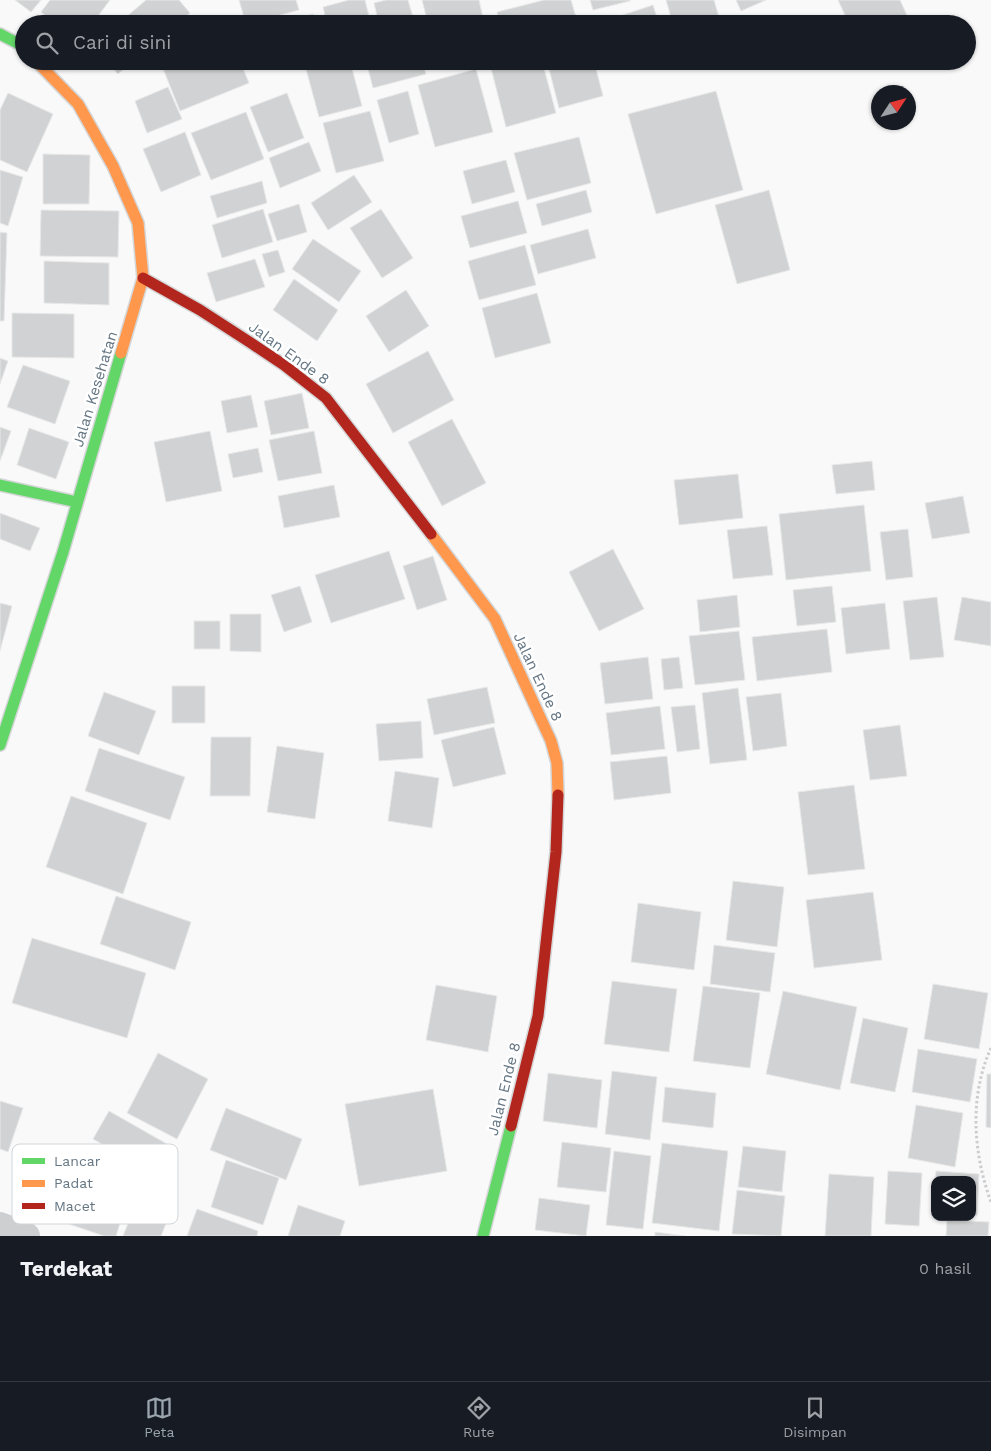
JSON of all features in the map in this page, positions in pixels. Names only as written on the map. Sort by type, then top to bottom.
[{"type":"main road","points":[[0,34],[15,42]]},
{"type":"main road","name":"Jalan Kesehatan","points":[[0,745],[62,552],[143,278],[138,223],[113,166],[78,104],[45,70]]},
{"type":"main road","name":"Jalan Ende 8","points":[[143,278],[200,310],[251,343],[284,365],[326,398],[430,531],[495,619],[551,741],[557,763],[556,852],[538,1016],[483,1236]]},
{"type":"main road","points":[[0,485],[77,502]]},
{"type":"street","points":[[0,1226],[26,1236]]},
{"type":"path","points":[[991,1048],[982,1067],[976,1106],[976,1139],[991,1202]]},
{"type":"building","points":[[15,0],[41,0],[31,12]]},
{"type":"building","points":[[50,0],[110,0],[99,15],[45,15],[41,12]]},
{"type":"building","points":[[146,0],[179,0],[190,13],[188,15],[128,15]]},
{"type":"building","points":[[239,0],[296,0],[299,10],[280,15],[243,15]]},
{"type":"building","points":[[349,0],[365,0],[369,15],[325,15],[323,7]]},
{"type":"building","points":[[386,0],[408,0],[412,15],[377,15],[374,3]]},
{"type":"building","points":[[422,0],[479,0],[482,15],[426,15]]},
{"type":"building","points":[[544,0],[571,0],[575,15],[498,15],[497,12]]},
{"type":"building","points":[[590,0],[630,0],[630,1],[593,10]]},
{"type":"building","points":[[666,0],[714,0],[718,15],[670,15]]},
{"type":"building","points":[[736,0],[766,0],[741,11]]},
{"type":"building","points":[[838,0],[900,0],[907,15],[845,15]]},
{"type":"building","points":[[653,5],[656,15],[623,15]]},
{"type":"building","points":[[114,70],[123,70],[118,74]]},
{"type":"building","points":[[164,70],[244,70],[249,83],[180,111]]},
{"type":"building","points":[[306,70],[352,70],[362,106],[319,117]]},
{"type":"building","points":[[368,70],[425,70],[426,74],[373,88]]},
{"type":"building","points":[[476,70],[493,132],[435,147],[418,85]]},
{"type":"building","points":[[492,70],[544,70],[556,113],[506,127]]},
{"type":"building","points":[[549,70],[596,70],[603,96],[559,108]]},
{"type":"building","points":[[168,87],[182,119],[147,133],[135,101]]},
{"type":"building","points":[[408,91],[419,134],[389,143],[377,100]]},
{"type":"building","points":[[716,91],[743,190],[656,214],[628,114]]},
{"type":"building","points":[[8,93],[53,114],[27,172],[0,160],[0,110]]},
{"type":"building","points":[[287,93],[304,138],[268,152],[250,107]]},
{"type":"building","points":[[370,111],[384,161],[336,173],[323,123]]},
{"type":"building","points":[[246,112],[264,159],[211,180],[191,133]]},
{"type":"building","points":[[185,132],[201,175],[161,192],[143,149]]},
{"type":"building","points":[[579,137],[591,183],[527,200],[514,153]]},
{"type":"building","points":[[309,142],[321,171],[280,188],[269,158]]},
{"type":"building","points":[[43,154],[90,155],[89,204],[43,204]]},
{"type":"building","points":[[506,160],[515,192],[472,204],[463,171]]},
{"type":"building","points":[[0,170],[23,177],[8,226],[0,223]]},
{"type":"building","points":[[354,175],[372,202],[328,230],[311,203]]},
{"type":"building","points":[[262,181],[267,203],[217,218],[210,196]]},
{"type":"building","points":[[586,190],[592,212],[542,226],[536,204]]},
{"type":"building","points":[[769,190],[790,270],[737,284],[715,205]]},
{"type":"building","points":[[518,201],[527,233],[470,248],[461,216]]},
{"type":"building","points":[[299,204],[307,232],[277,241],[268,214]]},
{"type":"building","points":[[263,209],[273,242],[222,258],[212,225]]},
{"type":"building","points":[[381,209],[413,258],[382,278],[350,228]]},
{"type":"building","points":[[41,210],[119,211],[118,257],[40,256]]},
{"type":"building","points":[[588,229],[596,258],[538,274],[530,245]]},
{"type":"building","points":[[0,232],[7,233],[4,321],[0,321]]},
{"type":"building","points":[[313,239],[361,271],[339,302],[292,269]]},
{"type":"building","points":[[525,245],[536,285],[479,300],[468,261]]},
{"type":"building","points":[[278,250],[285,272],[269,277],[262,254]]},
{"type":"building","points":[[255,259],[265,287],[216,302],[207,273]]},
{"type":"building","points":[[44,261],[109,263],[109,305],[44,303]]},
{"type":"building","points":[[294,279],[338,310],[317,341],[273,310]]},
{"type":"building","points":[[406,290],[429,326],[389,352],[366,316]]},
{"type":"building","points":[[537,293],[551,343],[495,358],[482,308]]},
{"type":"building","points":[[12,313],[74,314],[74,358],[12,357]]},
{"type":"building","points":[[428,351],[454,400],[393,433],[366,384]]},
{"type":"building","points":[[0,358],[8,361],[0,384]]},
{"type":"building","points":[[23,365],[70,381],[55,424],[7,407]]},
{"type":"building","points":[[302,393],[309,428],[271,435],[264,401]]},
{"type":"building","points":[[251,395],[258,427],[227,433],[221,401]]},
{"type":"building","points":[[452,419],[486,483],[442,506],[408,442]]},
{"type":"building","points":[[0,427],[11,431],[0,461]]},
{"type":"building","points":[[29,428],[69,442],[56,479],[17,465]]},
{"type":"building","points":[[210,431],[222,491],[166,502],[154,442]]},
{"type":"building","points":[[314,431],[322,473],[278,481],[269,440]]},
{"type":"building","points":[[258,448],[263,472],[233,478],[228,454]]},
{"type":"building","points":[[872,461],[875,490],[836,494],[832,465]]},
{"type":"building","points":[[738,474],[743,518],[679,525],[674,480]]},
{"type":"building","points":[[334,485],[340,517],[284,528],[278,496]]},
{"type":"building","points":[[963,496],[970,533],[932,539],[925,503]]},
{"type":"building","points":[[864,505],[871,571],[786,580],[779,514]]},
{"type":"building","points":[[0,513],[40,528],[30,551],[0,539]]},
{"type":"building","points":[[767,526],[773,575],[733,579],[727,530]]},
{"type":"building","points":[[908,529],[913,577],[886,580],[880,532]]},
{"type":"building","points":[[613,549],[644,609],[599,631],[569,572]]},
{"type":"building","points":[[389,551],[405,599],[331,623],[315,575]]},
{"type":"building","points":[[433,556],[447,600],[417,610],[403,566]]},
{"type":"building","points":[[300,586],[312,622],[284,632],[271,595]]},
{"type":"building","points":[[832,586],[836,622],[797,626],[793,590]]},
{"type":"building","points":[[737,595],[740,627],[700,632],[697,600]]},
{"type":"building","points":[[937,597],[944,657],[910,660],[903,601]]},
{"type":"building","points":[[962,597],[991,602],[991,646],[954,640]]},
{"type":"building","points":[[0,603],[12,606],[0,651]]},
{"type":"building","points":[[885,603],[890,649],[846,654],[841,608]]},
{"type":"building","points":[[230,614],[261,614],[261,652],[230,651]]},
{"type":"building","points":[[194,621],[220,621],[220,649],[194,649]]},
{"type":"building","points":[[827,629],[832,672],[757,681],[752,637]]},
{"type":"building","points":[[739,631],[745,680],[695,685],[689,636]]},
{"type":"building","points":[[648,657],[653,699],[605,704],[600,663]]},
{"type":"building","points":[[679,657],[683,688],[664,690],[661,659]]},
{"type":"building","points":[[172,686],[205,686],[205,723],[172,723]]},
{"type":"building","points":[[487,687],[495,723],[434,735],[427,699]]},
{"type":"building","points":[[738,688],[747,760],[710,764],[702,693]]},
{"type":"building","points":[[104,692],[156,711],[139,755],[88,736]]},
{"type":"building","points":[[781,693],[787,746],[753,751],[746,697]]},
{"type":"building","points":[[695,705],[700,749],[677,752],[671,707]]},
{"type":"building","points":[[660,706],[665,749],[611,755],[606,713]]},
{"type":"building","points":[[421,721],[423,758],[379,761],[376,724]]},
{"type":"building","points":[[900,725],[907,776],[870,780],[863,730]]},
{"type":"building","points":[[494,727],[506,774],[453,787],[441,740]]},
{"type":"building","points":[[211,737],[251,737],[250,796],[210,796]]},
{"type":"building","points":[[277,746],[324,753],[315,819],[267,812]]},
{"type":"building","points":[[99,748],[185,777],[170,820],[85,791]]},
{"type":"building","points":[[667,756],[671,793],[614,800],[610,762]]},
{"type":"building","points":[[395,771],[439,778],[432,828],[388,821]]},
{"type":"building","points":[[854,785],[865,869],[808,875],[798,792]]},
{"type":"building","points":[[71,796],[147,823],[123,894],[46,867]]},
{"type":"building","points":[[733,881],[784,887],[777,947],[726,940]]},
{"type":"building","points":[[873,892],[882,960],[814,968],[806,900]]},
{"type":"building","points":[[116,896],[191,922],[175,970],[100,944]]},
{"type":"building","points":[[638,903],[701,912],[694,970],[631,962]]},
{"type":"building","points":[[32,938],[146,973],[127,1038],[12,1003]]},
{"type":"building","points":[[714,945],[775,953],[770,992],[710,984]]},
{"type":"building","points":[[612,981],[677,989],[669,1052],[604,1044]]},
{"type":"building","points":[[933,984],[988,993],[979,1049],[924,1039]]},
{"type":"building","points":[[436,985],[497,996],[488,1052],[426,1040]]},
{"type":"building","points":[[703,986],[760,993],[750,1068],[693,1061]]},
{"type":"building","points":[[783,991],[857,1007],[840,1090],[766,1074]]},
{"type":"building","points":[[863,1018],[908,1028],[895,1092],[850,1083]]},
{"type":"building","points":[[918,1049],[977,1059],[970,1102],[912,1092]]},
{"type":"building","points":[[158,1053],[208,1079],[177,1139],[127,1113]]},
{"type":"building","points":[[612,1071],[657,1077],[650,1140],[605,1134]]},
{"type":"building","points":[[548,1073],[602,1080],[597,1128],[543,1121]]},
{"type":"building","points":[[987,1074],[991,1074],[991,1128],[986,1127]]},
{"type":"building","points":[[665,1087],[716,1093],[713,1128],[662,1122]]},
{"type":"building","points":[[433,1089],[447,1171],[359,1186],[345,1104]]},
{"type":"building","points":[[0,1101],[23,1108],[8,1152],[0,1149]]},
{"type":"building","points":[[916,1105],[963,1113],[955,1167],[908,1158]]},
{"type":"building","points":[[226,1108],[302,1139],[286,1180],[210,1150]]},
{"type":"building","points":[[109,1111],[167,1144],[102,1144],[93,1139]]},
{"type":"building","points":[[562,1142],[611,1148],[606,1192],[557,1187]]},
{"type":"building","points":[[662,1143],[728,1151],[719,1231],[652,1223]]},
{"type":"building","points":[[743,1146],[786,1151],[782,1192],[738,1187]]},
{"type":"building","points":[[614,1151],[651,1156],[643,1229],[606,1225]]},
{"type":"building","points":[[226,1160],[279,1178],[263,1225],[211,1207]]},
{"type":"building","points":[[888,1171],[922,1173],[919,1226],[885,1224]]},
{"type":"building","points":[[936,1171],[979,1174],[977,1215],[976,1176],[935,1176]]},
{"type":"building","points":[[829,1174],[874,1177],[871,1236],[825,1236]]},
{"type":"building","points":[[737,1190],[785,1196],[781,1236],[732,1234]]},
{"type":"building","points":[[539,1198],[590,1205],[586,1236],[535,1230]]},
{"type":"building","points":[[298,1205],[345,1221],[340,1236],[288,1236]]},
{"type":"building","points":[[197,1209],[258,1231],[257,1236],[187,1236]]},
{"type":"building","points":[[947,1221],[989,1222],[988,1236],[946,1236]]},
{"type":"building","points":[[69,1224],[120,1224],[116,1236],[104,1236]]},
{"type":"building","points":[[128,1224],[166,1224],[161,1236],[123,1236]]},
{"type":"building","points":[[655,1232],[685,1236],[655,1236]]},
{"type":"traffic: fast","points":[[0,34],[15,42]]},
{"type":"traffic: fast","points":[[0,745],[63,552],[121,353]]},
{"type":"traffic: fast","points":[[0,485],[77,502]]},
{"type":"traffic: fast","points":[[483,1236],[511,1126]]},
{"type":"traffic: slow","points":[[45,70],[78,104],[113,166],[138,223],[143,278],[121,353]]},
{"type":"traffic: slow","points":[[431,534],[495,619],[551,741],[557,763],[558,795]]},
{"type":"traffic: jam","points":[[143,278],[200,310],[251,343],[284,365],[326,398],[431,534]]},
{"type":"traffic: jam","points":[[511,1126],[538,1016],[556,852],[558,795]]}]
